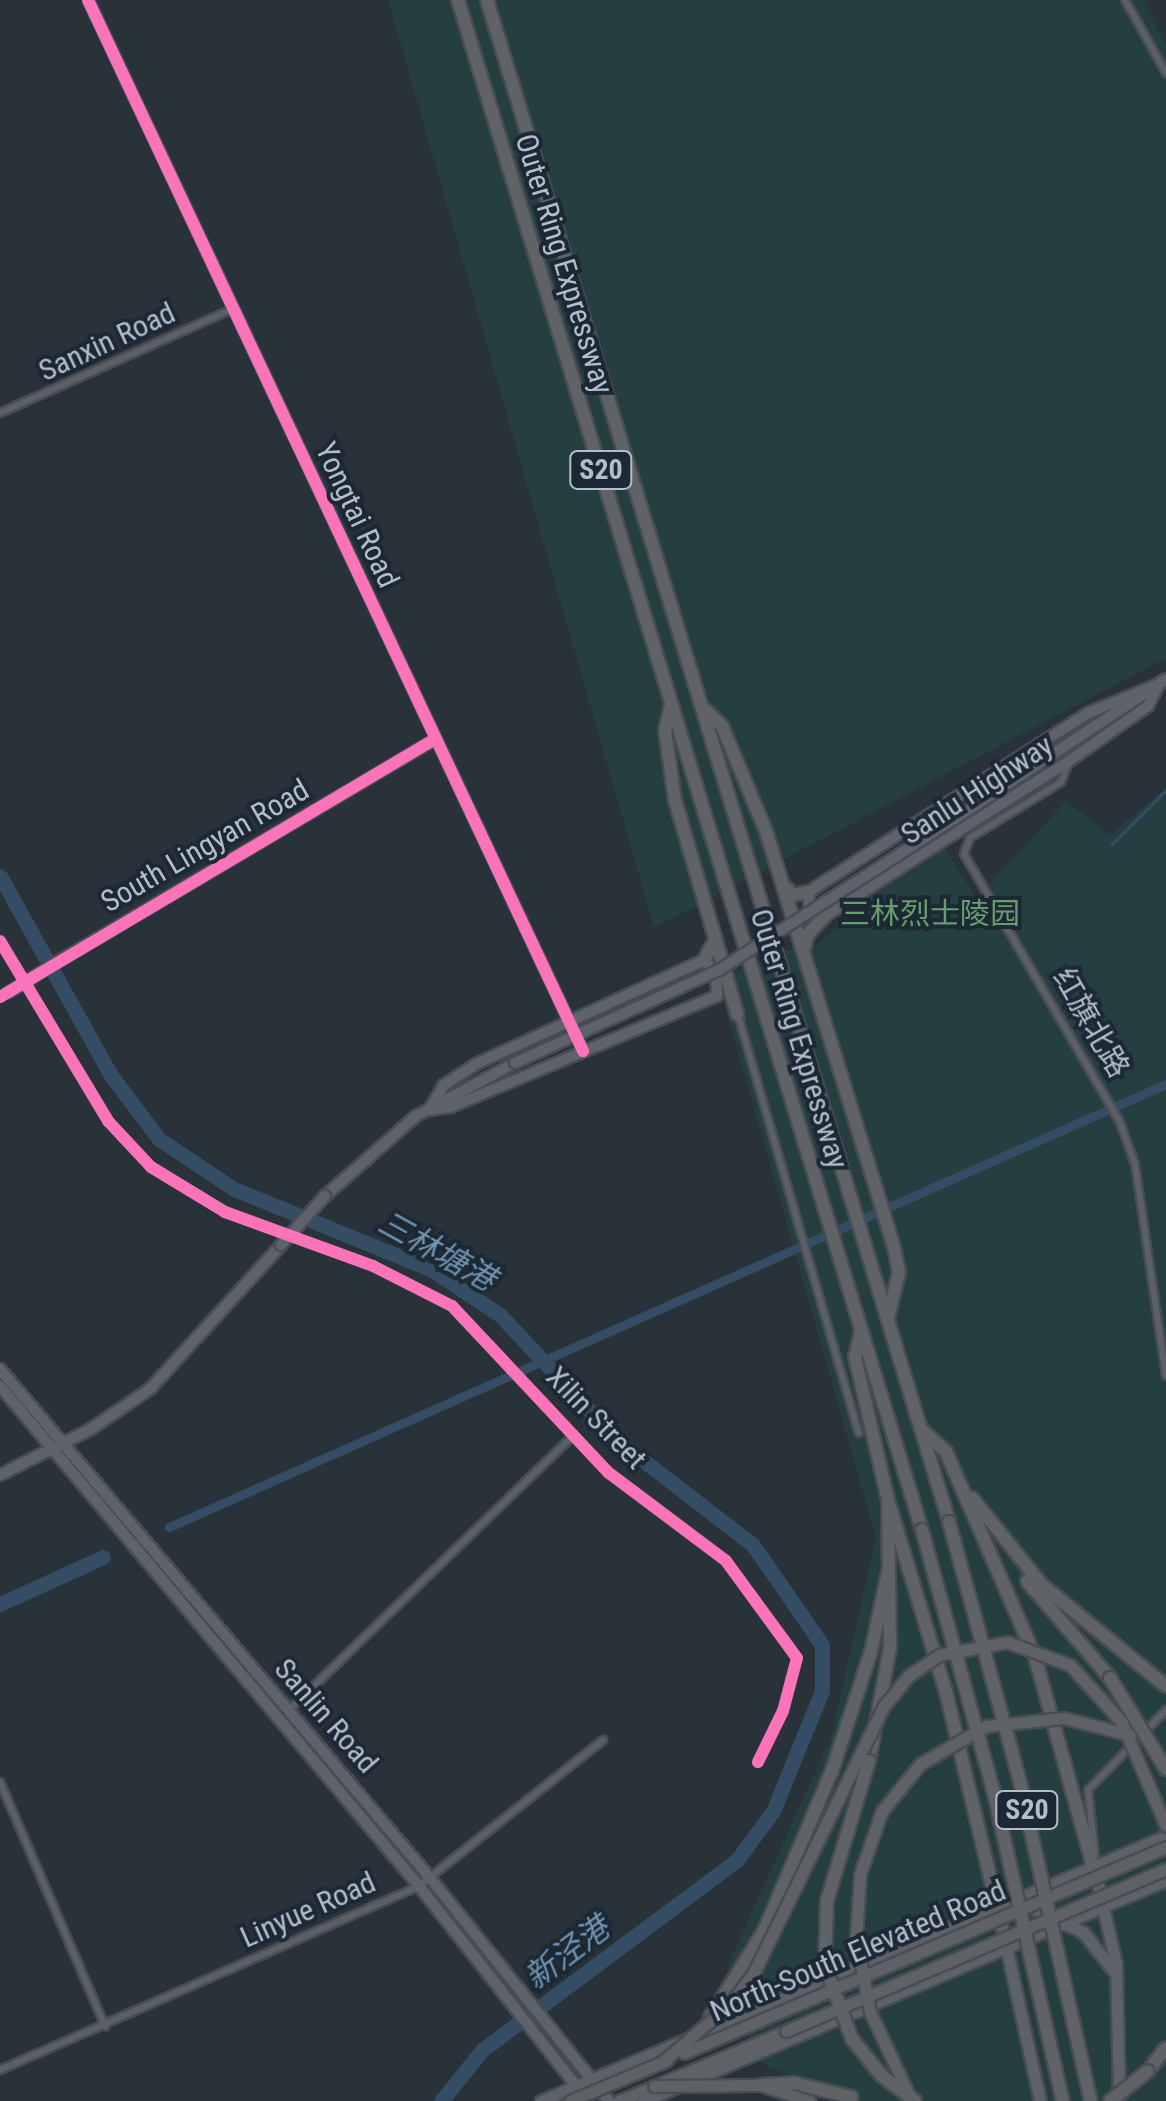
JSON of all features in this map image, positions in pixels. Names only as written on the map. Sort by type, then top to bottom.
[{"type":"highway","name":"Outer Ring Expressway","points":[[458,0],[922,1530],[998,1806],[1063,2101]]},
{"type":"highway","name":"Outer Ring Expressway","points":[[487,0],[949,1522],[1020,1782],[1091,2101]]},
{"type":"highway","points":[[671,702],[665,730],[675,800],[738,1014]]},
{"type":"highway","points":[[702,707],[722,726],[781,879],[876,1188],[899,1272],[888,1320]]},
{"type":"highway","points":[[781,879],[793,895],[809,892]]},
{"type":"highway","points":[[804,957],[808,934],[824,916]]},
{"type":"highway","points":[[704,960],[715,938]]},
{"type":"highway","points":[[861,1328],[854,1357],[888,1500],[956,1730],[997,1906]]},
{"type":"highway","points":[[921,1429],[946,1452],[1043,1677],[1093,1866]]},
{"type":"highway","points":[[958,1480],[1006,1545],[1077,1616],[1166,1686]]},
{"type":"highway","points":[[888,1500],[888,1671],[868,1761],[827,1902],[825,1966],[852,2038],[881,2075],[914,2101]]},
{"type":"highway","points":[[1006,1545],[1011,1563],[1110,1678],[1166,1770]]},
{"type":"highway","points":[[700,2032],[764,1931],[852,1716],[888,1572]]},
{"type":"highway","points":[[661,2062],[730,2004],[774,1937],[884,1706],[908,1676],[939,1655],[1007,1642],[1070,1666],[1121,1721],[1166,1826]]},
{"type":"highway","points":[[914,2101],[876,2032],[856,1938],[862,1861],[890,1798],[944,1746],[1016,1719],[1080,1720],[1166,1751]]},
{"type":"highway","name":"North-South Elevated Road","points":[[570,2101],[1166,1846]]},
{"type":"highway","name":"North-South Elevated Road","points":[[619,2101],[1166,1869]]},
{"type":"highway","points":[[1110,2101],[1166,2048]]},
{"type":"highway","points":[[761,2085],[809,2101]]},
{"type":"highway","points":[[654,2086],[819,2087],[858,2101]]},
{"type":"main road","name":"Sanlu Highway","points":[[824,916],[1069,761],[1148,706],[1162,682]]},
{"type":"main road","name":"Sanlu Highway","points":[[429,1110],[516,1064],[719,970],[1162,682]]},
{"type":"main road","name":"Sanlu Highway","points":[[809,892],[1088,713],[1162,682]]},
{"type":"main road","points":[[809,892],[808,911],[824,916]]},
{"type":"main road","points":[[0,1475],[51,1452],[168,1374],[281,1240],[326,1196],[429,1110],[444,1085],[476,1064],[704,960],[716,975],[717,996],[738,1014]]},
{"type":"main road","points":[[429,1110],[452,1108],[717,996]]},
{"type":"main road","name":"Sanlin Road","points":[[0,1368],[64,1444],[138,1554],[419,1886],[588,2101]]},
{"type":"main road","name":"Sanlin Road","points":[[0,1386],[51,1452],[126,1531],[151,1550],[431,1879],[608,2101]]},
{"type":"main road","points":[[541,2101],[1166,1836]]},
{"type":"main road","points":[[1093,1866],[1106,1906],[1115,1974],[1119,2101]]},
{"type":"main road","points":[[643,2101],[1166,1880]]},
{"type":"main road","points":[[1013,1900],[1066,1922],[1099,1946],[1115,1974]]},
{"type":"main road","points":[[997,1906],[1040,2101]]},
{"type":"street","name":"Yongtai Road","points":[[88,0],[583,1051]]},
{"type":"street","points":[[1126,0],[1166,73]]},
{"type":"street","name":"Sanxin Road","points":[[0,413],[232,308]]},
{"type":"street","name":"South Lingyan Road","points":[[4,994],[435,739]]},
{"type":"street","name":"红旗北路","points":[[1069,761],[1061,782],[970,838],[964,854],[1107,1092],[1118,1120],[1135,1164],[1166,1376]]},
{"type":"street","name":"Xilin Street","points":[[0,940],[130,1147],[203,1201],[281,1240],[432,1292],[504,1354],[573,1436],[618,1480],[716,1550],[796,1655],[784,1711],[758,1762]]},
{"type":"street","points":[[738,1014],[859,1434]]},
{"type":"street","points":[[288,1711],[573,1436]]},
{"type":"street","points":[[1093,1866],[1098,1836],[1088,1790],[1166,1710]]},
{"type":"street","name":"Linyue Road","points":[[0,2070],[419,1886],[603,1740]]},
{"type":"street","points":[[0,1782],[105,2026]]},
{"type":"green space","points":[[388,0],[1143,0],[1166,44],[1166,658],[654,928]]},
{"type":"green space","name":"三林烈士陵园","points":[[1166,788],[1166,2101],[852,2101],[756,2061],[727,1967],[831,1737],[876,1538],[717,978],[778,952],[818,945],[865,900],[945,849],[994,927],[1008,917],[989,884],[1066,801],[1110,835]]},
{"type":"waterway","points":[[1111,845],[1166,790]]},
{"type":"waterway","name":"三林塘港","points":[[0,876],[110,1074],[159,1139],[234,1189],[432,1270],[500,1315],[618,1441],[753,1545],[822,1645],[822,1691],[773,1811],[737,1860],[483,2049],[441,2101]]},
{"type":"waterway","points":[[169,1527],[1166,1084]]},
{"type":"waterway","points":[[0,1604],[103,1557]]},
{"type":"cycle path","points":[[88,0],[583,1051]]},
{"type":"cycle path","points":[[0,997],[435,739]]},
{"type":"cycle path","points":[[0,941],[108,1121],[151,1167],[225,1212],[373,1266],[452,1306],[609,1473],[726,1561],[797,1658],[783,1711],[758,1762]]},
{"type":"water label","name":"新泾港","points":[[567,1953]]}]
